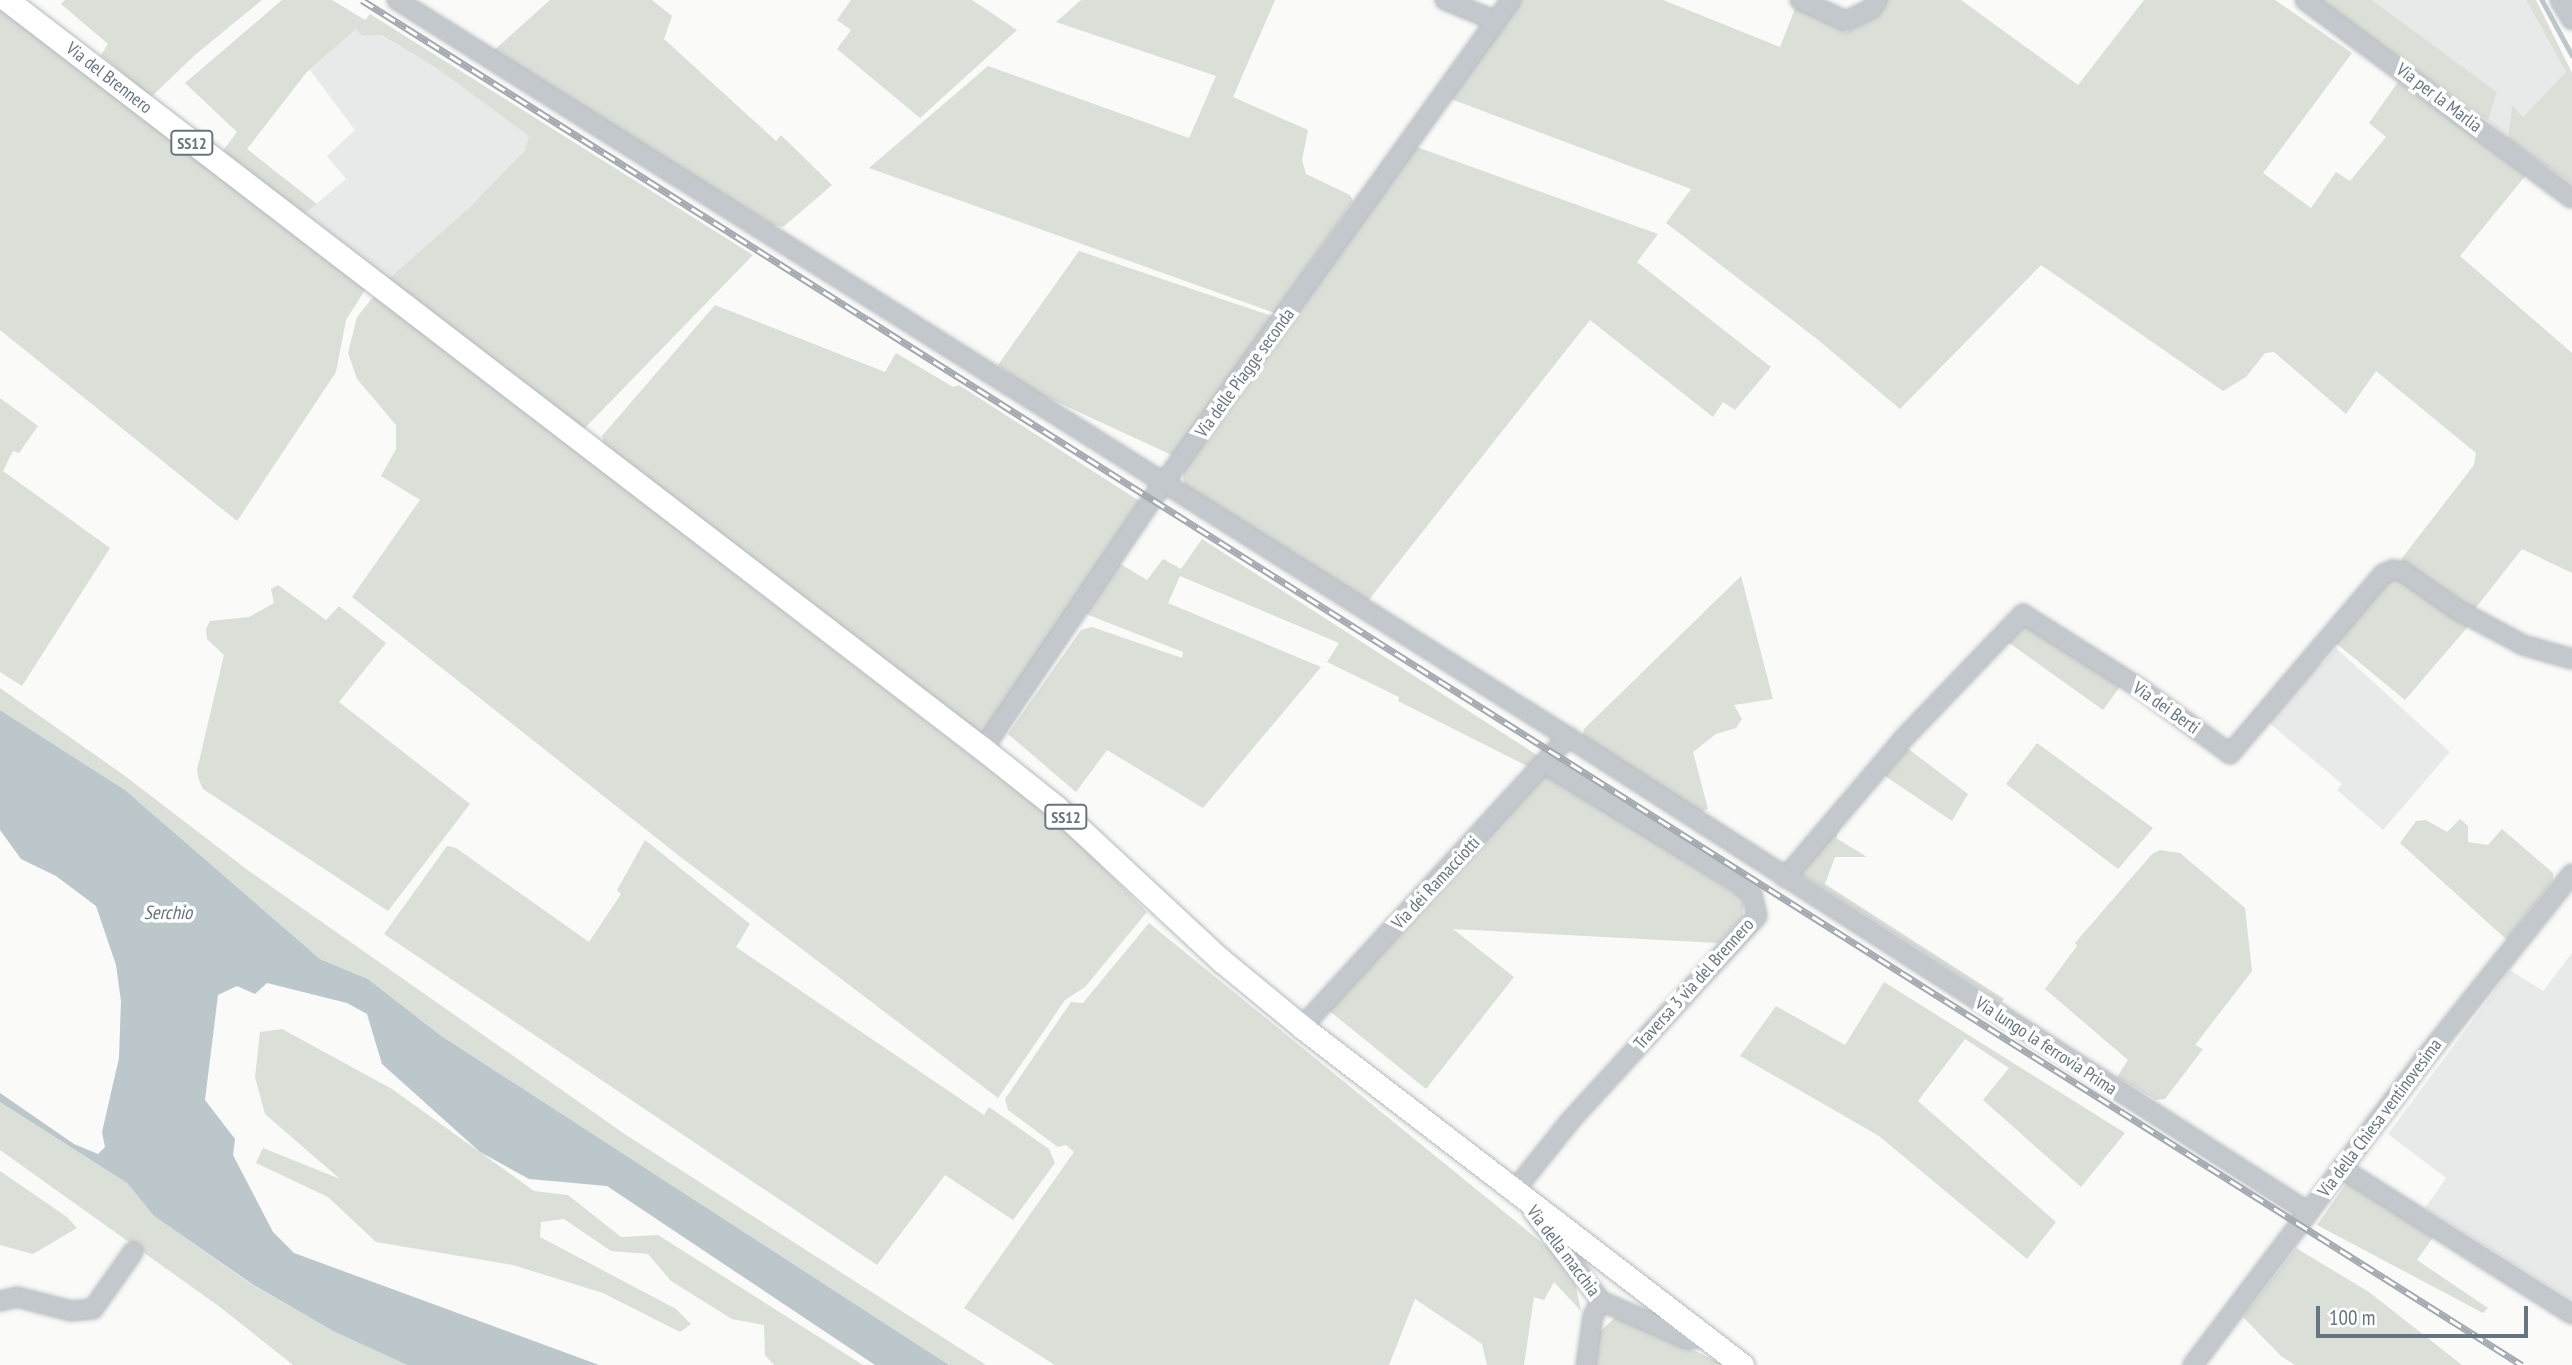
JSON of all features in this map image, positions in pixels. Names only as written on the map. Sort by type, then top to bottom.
[{"type":"main road","name":"Via del Brennero","points":[[7,0],[983,749]]},
{"type":"main road","name":"SS12","points":[[983,749],[1056,807],[1222,961],[1302,1027],[1742,1365]]},
{"type":"street","name":"Via lungo la ferrovia Prima","points":[[397,0],[1163,486],[1568,737],[2308,1212]]},
{"type":"street","points":[[1445,0],[1496,21]]},
{"type":"street","name":"Via delle Piagge seconda","points":[[983,749],[1163,486],[1511,0]]},
{"type":"street","points":[[1800,0],[1846,21],[1871,9],[1877,0]]},
{"type":"street","name":"Via per la Marlia","points":[[2305,0],[2572,198]]},
{"type":"street","points":[[2560,0],[2572,20]]},
{"type":"street","name":"Via dei Berti","points":[[1785,878],[1849,800],[2023,614],[2141,689],[2230,754],[2366,593],[2393,570],[2402,571],[2456,609],[2523,645],[2572,659]]},
{"type":"street","name":"Via dei Ramacciotti","points":[[1302,1027],[1568,737]]},
{"type":"street","name":"Traversa 3 via del Brennero","points":[[1519,1196],[1570,1121],[1757,916],[1752,894],[1739,883],[1545,764]]},
{"type":"street","name":"Via della Chiesa ventinovesima","points":[[2193,1365],[2341,1168],[2572,874]]},
{"type":"street","points":[[2341,1168],[2572,1314]]},
{"type":"street","name":"Via della macchia","points":[[1519,1196],[1601,1301],[1687,1339],[1707,1338]]},
{"type":"street","points":[[0,1301],[17,1297],[71,1311],[93,1309],[133,1252]]},
{"type":"street","name":"Via della macchia","points":[[1586,1365],[1593,1317],[1601,1301]]},
{"type":"shaded area","points":[[65,0],[262,0],[196,54],[151,97],[101,55],[108,44],[61,4]]},
{"type":"shaded area","points":[[282,0],[332,0],[365,20],[370,14],[753,255],[580,433],[386,281],[469,208],[525,150],[529,136],[435,67],[381,35],[362,36],[356,29],[306,73],[247,149],[317,204],[303,215],[222,152],[237,132],[185,83]]},
{"type":"shaded area","points":[[550,0],[652,0],[672,16],[664,39],[776,141],[781,135],[832,185],[783,227],[773,225],[490,54]]},
{"type":"shaded area","points":[[851,0],[972,0],[1017,30],[920,118],[837,49],[851,30],[837,20]]},
{"type":"shaded area","points":[[1081,0],[1275,0],[1233,97],[1308,130],[1302,160],[1306,174],[1350,195],[1353,201],[1275,313],[869,168],[988,66],[1189,138],[1216,76],[1056,22]]},
{"type":"shaded area","points":[[1520,0],[1663,0],[1780,47],[1796,6],[1847,32],[1867,21],[1884,0],[1961,0],[2078,85],[2144,0],[2275,0],[2352,53],[2263,173],[2311,208],[2336,172],[2350,181],[2386,137],[2369,123],[2398,82],[2526,175],[2460,256],[2572,353],[2572,573],[2522,549],[2474,610],[2403,565],[2402,558],[2474,465],[2476,453],[2376,371],[2346,414],[2274,352],[2265,353],[2246,377],[2223,391],[2041,265],[1900,409],[1817,339],[1666,223],[1691,189],[1451,99]]},
{"type":"shaded area","points":[[2316,0],[2372,0],[2497,92],[2488,121]]},
{"type":"shaded area","points":[[2372,0],[2526,0],[2566,72],[2522,118],[2512,105],[2508,139],[2488,121],[2497,92]]},
{"type":"shaded area","points":[[2526,0],[2536,0],[2572,73],[2572,184],[2508,139],[2512,105],[2523,117],[2566,72]]},
{"type":"shaded area","points":[[0,8],[365,290],[346,320],[336,372],[237,521],[0,330]]},
{"type":"shaded area","points":[[357,28],[362,36],[380,35],[435,67],[530,136],[525,150],[469,208],[386,281],[303,215],[346,179],[327,156],[355,130],[310,70]]},
{"type":"shaded area","points":[[1414,146],[1658,234],[1637,262],[1771,367],[1735,410],[1723,402],[1713,417],[1590,320],[1367,602],[1184,485],[1184,468]]},
{"type":"shaded area","points":[[1079,251],[1275,317],[1176,457],[1029,389],[998,365]]},
{"type":"shaded area","points":[[374,296],[1062,826],[1147,912],[1085,987],[1065,1000],[998,1098],[678,855],[352,597],[420,500],[381,476],[396,449],[396,425],[357,379],[348,353],[357,317]]},
{"type":"shaded area","points":[[715,305],[885,372],[896,353],[953,387],[959,385],[1144,504],[986,733],[977,733],[604,446],[602,436]]},
{"type":"shaded area","points":[[0,398],[38,426],[19,453],[13,451],[3,471],[110,548],[22,686],[0,672]]},
{"type":"shaded area","points":[[1202,539],[1540,757],[1531,768],[1398,701],[1399,697],[1327,662],[1339,643],[1180,576],[1168,603],[1321,667],[1203,808],[1107,750],[1076,792],[1008,734],[1081,630],[1092,627],[1182,658],[1183,652],[1086,614],[1119,563],[1147,580],[1163,559],[1181,569]]},
{"type":"shaded area","points":[[1741,576],[1773,699],[1734,705],[1742,719],[1736,728],[1716,734],[1693,752],[1708,809],[1699,813],[1582,738],[1584,729]]},
{"type":"shaded area","points":[[2400,576],[2471,623],[2405,700],[2331,639],[2385,580]]},
{"type":"shaded area","points":[[278,585],[326,620],[339,606],[386,643],[339,702],[470,804],[388,911],[203,789],[199,780],[197,770],[224,655],[207,639],[206,629],[210,621],[249,617],[274,603],[271,589]]},
{"type":"shaded area","points":[[2025,624],[2122,684],[2103,710],[2005,640]]},
{"type":"shaded area","points":[[2336,648],[2450,752],[2383,830],[2337,790],[2342,784],[2267,721],[2318,661],[2322,664]]},
{"type":"shaded area","points":[[0,688],[125,776],[249,871],[626,1135],[986,1365],[949,1365],[440,1035],[368,979],[320,959],[125,790],[0,710]]},
{"type":"shaded area","points":[[2037,743],[2153,828],[2118,869],[2006,784]]},
{"type":"shaded area","points":[[1907,748],[1968,794],[1952,821],[1879,772]]},
{"type":"shaded area","points":[[1544,770],[1739,895],[1744,900],[1743,916],[1718,943],[1453,929],[1514,977],[1426,1089],[1327,1009]]},
{"type":"shaded area","points":[[1847,812],[1836,838],[1867,857],[1835,857],[1825,884],[2004,999],[2001,1002],[1798,872]]},
{"type":"shaded area","points":[[2460,819],[2468,826],[2468,842],[2488,845],[2502,829],[2553,873],[2553,880],[2507,940],[2400,843],[2416,821],[2426,820],[2447,832]]},
{"type":"shaded area","points":[[645,840],[750,924],[736,947],[984,1115],[989,1107],[1049,1149],[1055,1163],[1013,1220],[945,1175],[877,1265],[384,934],[447,846],[456,848],[589,942],[621,894],[617,890]]},
{"type":"shaded area","points":[[2160,850],[2180,853],[2245,908],[2252,971],[2195,1045],[2203,1049],[2165,1099],[2156,1100],[2117,1077],[2128,1060],[2045,989],[2077,946],[2075,943],[2152,854]]},
{"type":"shaded area","points":[[1149,923],[1552,1251],[1576,1286],[1581,1311],[1554,1282],[1544,1300],[1534,1297],[1524,1365],[1487,1365],[1482,1344],[1415,1299],[1389,1365],[1055,1365],[964,1308],[1074,1152],[1066,1145],[1058,1147],[1008,1110],[1005,1099],[1071,1002],[1083,1003]]},
{"type":"shaded area","points":[[2572,953],[2572,1300],[2425,1208],[2446,1178],[2388,1134],[2510,970],[2543,991]]},
{"type":"shaded area","points":[[1884,982],[2125,1133],[2081,1187],[1983,1100],[2009,1068],[1965,1039],[1918,1101],[2056,1222],[2027,1259],[1879,1136],[1740,1056],[1776,1006],[1845,1045]]},
{"type":"shaded area","points":[[282,1029],[392,1089],[534,1191],[568,1195],[621,1237],[658,1235],[863,1365],[774,1365],[765,1355],[764,1325],[732,1319],[671,1281],[648,1254],[611,1251],[564,1219],[541,1222],[540,1237],[676,1309],[691,1324],[680,1332],[603,1293],[513,1265],[376,1242],[328,1197],[256,1163],[263,1148],[340,1179],[265,1114],[255,1077],[260,1032]]},
{"type":"shaded area","points":[[0,1102],[127,1183],[154,1216],[251,1284],[333,1331],[407,1365],[293,1365],[220,1307],[0,1150]]},
{"type":"shaded area","points":[[0,1171],[67,1217],[77,1228],[33,1254],[0,1245]]},
{"type":"shaded area","points":[[2348,1181],[2434,1236],[2417,1260],[2488,1308],[2483,1313],[2317,1225]]},
{"type":"shaded area","points":[[2296,1248],[2369,1292],[2462,1365],[2295,1365],[2281,1356],[2243,1317]]},
{"type":"shaded area","points":[[1616,1317],[1628,1318],[1724,1365],[1592,1365],[1597,1334]]},
{"type":"water","name":"Serchio","points":[[0,710],[125,790],[320,959],[368,979],[440,1035],[949,1365],[875,1365],[607,1186],[529,1179],[480,1152],[382,1064],[367,1014],[347,1003],[267,983],[255,994],[237,986],[218,995],[205,1100],[235,1139],[233,1155],[273,1232],[294,1253],[599,1365],[407,1365],[333,1331],[252,1284],[154,1216],[127,1183],[0,1102],[0,1093],[74,1144],[98,1154],[105,1147],[102,1132],[119,1058],[121,1001],[116,965],[96,906],[56,876],[21,859],[0,830]]},
{"type":"waterway","points":[[2542,0],[2572,55]]},
{"type":"railway","points":[[362,0],[2522,1365]]}]
